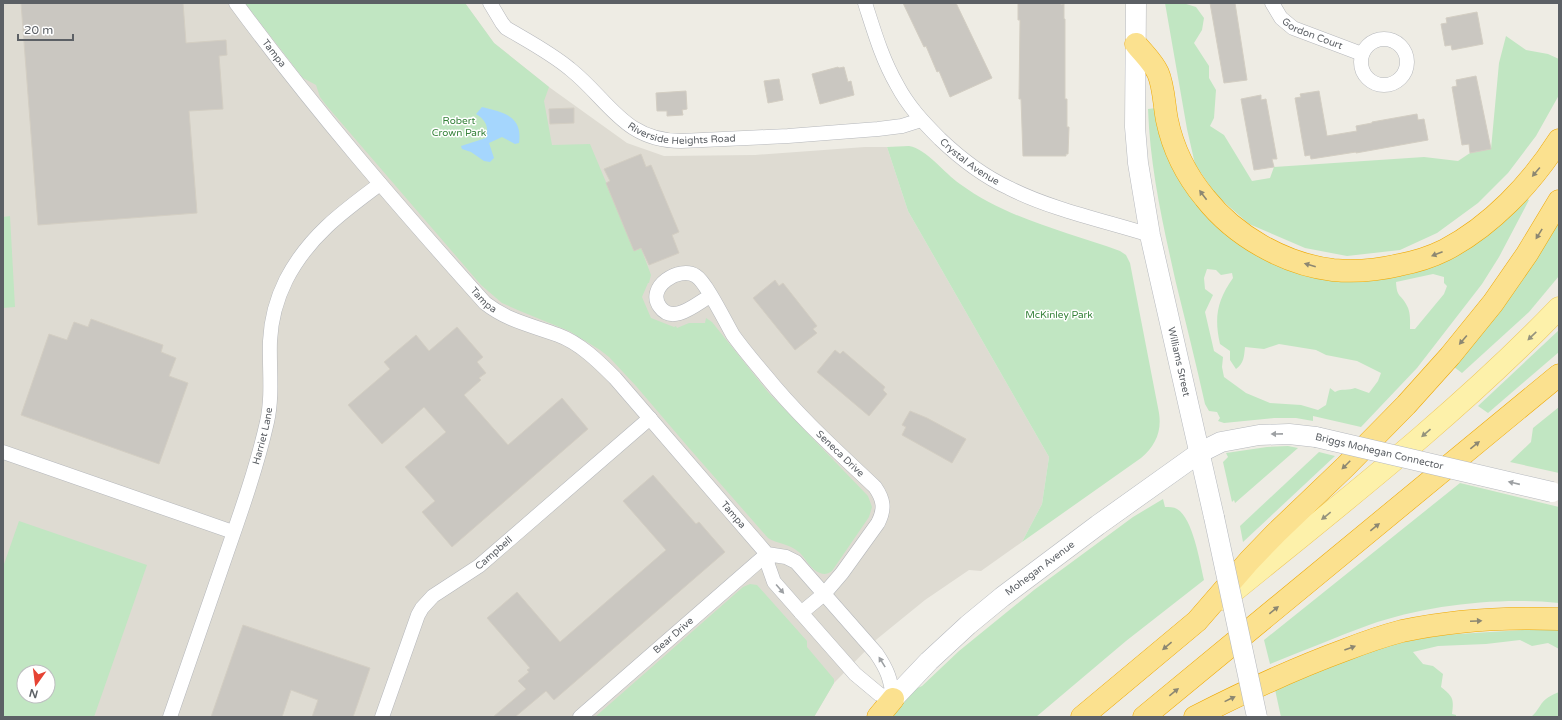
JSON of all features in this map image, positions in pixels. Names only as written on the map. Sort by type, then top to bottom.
[{"type":"highway","points":[[1136,44],[1158,72],[1173,143],[1185,170],[1204,198],[1224,219],[1246,237],[1279,254],[1319,267],[1348,271],[1382,269],[1417,261],[1444,251],[1464,240],[1504,207],[1543,164],[1559,140]]},
{"type":"highway","points":[[1082,717],[1197,621],[1255,555],[1378,433],[1450,356],[1511,279],[1559,201]]},
{"type":"highway","points":[[1144,717],[1559,375]]},
{"type":"highway","points":[[1195,717],[1302,665],[1401,632],[1434,625],[1469,621],[1559,619]]},
{"type":"highway","points":[[878,717],[893,699]]},
{"type":"main road","name":"Williams Street","points":[[1136,3],[1135,127],[1138,163],[1150,235],[1214,517],[1257,717]]},
{"type":"main road","points":[[1197,621],[1389,465],[1439,422],[1493,373],[1559,308]]},
{"type":"main road","name":"Briggs Mohegan Connector","points":[[1199,452],[1221,442],[1259,435],[1289,434],[1316,437],[1556,493]]},
{"type":"main road","name":"Mohegan Avenue","points":[[893,699],[968,625],[1002,597],[1199,452]]},
{"type":"street","name":"Tampa","points":[[236,3],[270,48],[380,184],[485,303],[507,318],[559,336],[585,352],[599,363],[615,378],[768,554]]},
{"type":"street","name":"Riverside Heights Road","points":[[490,3],[506,28],[570,69],[585,82],[622,120],[637,131],[655,138],[673,141],[788,136],[893,128],[921,120]]},
{"type":"street","name":"Crystal Avenue","points":[[865,3],[881,52],[888,69],[904,98],[921,120],[961,158],[1009,189],[1048,204],[1150,235]]},
{"type":"street","name":"Gordon Court","points":[[1272,3],[1281,18],[1293,28],[1362,54]]},
{"type":"street","name":"Harriet Lane","points":[[170,717],[234,532],[255,468],[268,420],[271,382],[270,334],[280,293],[293,267],[326,226],[380,184]]},
{"type":"street","name":"Seneca Drive","points":[[710,296],[734,336],[791,406],[875,487],[883,501],[882,515],[878,523],[842,573],[824,594],[801,613]]},
{"type":"street","name":"Campbell","points":[[382,717],[418,615],[426,603],[433,596],[479,566],[650,418]]},
{"type":"street","points":[[3,452],[234,532]]},
{"type":"street","points":[[768,554],[786,557],[796,562],[824,594],[885,665],[891,680],[893,699],[879,694],[855,674],[774,582],[768,565],[768,554]]},
{"type":"street","name":"Bear Drive","points":[[580,717],[768,554]]},
{"type":"shaded area","points":[[3,3],[465,3],[494,43],[549,87],[627,143],[664,156],[755,155],[865,147],[887,147],[908,211],[1049,457],[1042,504],[1022,542],[981,571],[969,570],[925,600],[877,639],[834,683],[814,717],[3,717]]},
{"type":"green space","name":"Robert Crown Park","points":[[245,3],[465,3],[494,43],[549,87],[544,101],[552,145],[590,144],[635,251],[641,248],[651,275],[642,297],[651,318],[674,327],[676,326],[677,328],[689,323],[705,323],[706,318],[712,322],[768,392],[868,496],[872,507],[869,517],[832,571],[824,574],[817,572],[796,550],[768,538],[609,357],[569,331],[502,303],[481,285],[326,105],[320,97],[316,85],[303,78]]},
{"type":"green space","points":[[1165,3],[1183,3],[1196,7],[1204,18],[1202,30],[1194,43],[1209,66],[1209,78],[1216,90],[1214,118],[1210,126],[1224,135],[1252,181],[1270,178],[1274,167],[1424,157],[1458,161],[1470,153],[1491,149],[1499,63],[1506,36],[1526,50],[1548,54],[1559,59],[1559,95],[1536,136],[1508,173],[1478,203],[1437,233],[1400,250],[1347,256],[1305,248],[1249,224],[1216,195],[1195,164],[1187,129]]},
{"type":"green space","points":[[1156,108],[1190,191],[1187,193],[1210,219],[1371,278],[1522,197],[1529,200],[1499,257],[1482,284],[1417,368],[1361,427],[1313,416],[1313,421],[1296,418],[1274,418],[1224,423],[1218,421],[1220,418],[1217,412],[1209,411],[1205,404],[1162,218],[1151,153],[1148,109]],"holes":[[[1207,269],[1216,270],[1221,275],[1232,273],[1233,278],[1220,302],[1217,326],[1220,344],[1230,351],[1230,360],[1236,369],[1242,362],[1245,347],[1264,349],[1279,344],[1316,350],[1326,355],[1357,361],[1381,373],[1378,381],[1369,393],[1355,388],[1335,392],[1330,388],[1326,405],[1318,410],[1301,405],[1270,403],[1246,393],[1224,377],[1222,367],[1223,357],[1214,351],[1205,312],[1213,295],[1205,289],[1204,278]],[[1433,274],[1444,277],[1444,283],[1447,286],[1444,294],[1415,329],[1410,329],[1409,310],[1398,293],[1396,282]]]},
{"type":"green space","name":"McKinley Park","points":[[909,146],[916,148],[929,156],[960,184],[978,196],[1037,223],[1120,251],[1126,255],[1130,263],[1159,413],[1160,420],[1156,438],[1150,449],[1141,458],[1022,542],[1042,504],[1049,457],[908,211],[887,147]]},
{"type":"green space","points":[[10,216],[15,307],[3,308],[3,217]]},
{"type":"green space","points":[[1559,218],[1559,276],[1529,312],[1462,373],[1450,364]]},
{"type":"green space","points":[[1559,330],[1559,352],[1488,413],[1478,406]]},
{"type":"green space","points":[[1559,407],[1559,473],[1510,462],[1531,442],[1533,428]]},
{"type":"green space","points":[[1288,446],[1298,448],[1235,503],[1234,500],[1232,502],[1223,462],[1228,457],[1226,453],[1267,447]]},
{"type":"green space","points":[[1319,452],[1335,456],[1243,542],[1240,526]]},
{"type":"green space","points":[[1460,483],[1559,507],[1559,603],[1536,601],[1488,602],[1463,604],[1414,612],[1369,625],[1270,664],[1264,640]]},
{"type":"green space","points":[[1163,499],[1165,507],[1173,507],[1183,514],[1192,531],[1204,580],[1126,641],[1036,717],[883,717],[913,690],[922,686],[959,651],[1034,590],[1133,517]]},
{"type":"green space","points":[[19,521],[147,565],[94,717],[3,717],[3,567]]},
{"type":"green space","points":[[750,584],[757,585],[807,641],[807,647],[834,679],[834,683],[814,717],[595,717],[743,587]]},
{"type":"green space","points":[[1537,629],[1559,630],[1559,649],[1548,643],[1532,646],[1520,640],[1486,644],[1438,646],[1413,652],[1423,664],[1433,666],[1443,674],[1441,687],[1452,698],[1452,714],[1456,715],[1456,717],[1281,717],[1274,685],[1374,649],[1442,635]]},
{"type":"green space","points":[[1559,692],[1559,717],[1531,717],[1546,699]]},
{"type":"water","points":[[482,107],[504,113],[515,121],[518,127],[519,143],[515,144],[502,137],[489,143],[494,158],[490,162],[484,161],[471,152],[462,149],[461,146],[486,138],[486,124],[476,114]]},
{"type":"building","points":[[21,3],[183,3],[186,43],[226,40],[227,55],[219,56],[223,109],[189,111],[197,213],[38,225]]},
{"type":"building","points":[[903,3],[956,3],[992,78],[950,97],[939,71],[937,72],[926,46],[924,47]]},
{"type":"building","points":[[1018,3],[1064,4],[1065,99],[1067,99],[1067,127],[1069,127],[1068,154],[1066,154],[1066,156],[1023,156],[1021,99],[1019,99],[1020,20],[1018,20]]},
{"type":"building","points":[[1210,3],[1235,3],[1247,80],[1224,83]]},
{"type":"building","points":[[1477,12],[1483,44],[1452,50],[1451,45],[1445,46],[1441,24],[1447,23],[1446,18]]},
{"type":"building","points":[[838,67],[844,67],[848,82],[851,81],[854,95],[820,104],[812,74]]},
{"type":"building","points":[[1476,76],[1491,149],[1470,153],[1469,144],[1462,145],[1452,87],[1457,86],[1456,80]]},
{"type":"building","points":[[779,79],[783,100],[768,103],[764,81]]},
{"type":"building","points":[[686,91],[687,109],[682,110],[683,115],[667,116],[667,111],[657,111],[656,93]]},
{"type":"building","points":[[1319,91],[1327,136],[1357,131],[1356,126],[1372,122],[1417,114],[1418,120],[1424,119],[1428,140],[1356,153],[1311,159],[1310,155],[1305,156],[1295,98],[1301,97],[1300,94]]},
{"type":"building","points":[[1261,95],[1261,100],[1266,99],[1277,159],[1272,159],[1274,167],[1254,170],[1241,99]]},
{"type":"building","points":[[574,108],[574,123],[550,124],[549,109]]},
{"type":"building","points":[[641,154],[646,167],[651,165],[679,232],[672,235],[679,253],[649,265],[641,248],[634,251],[606,183],[610,181],[604,169]]},
{"type":"building","points":[[775,280],[779,286],[783,283],[817,326],[813,329],[817,333],[795,350],[753,298]]},
{"type":"building","points":[[91,319],[163,345],[161,352],[176,358],[169,376],[188,383],[159,464],[21,415],[49,334],[67,340],[74,322],[88,327]]},
{"type":"building","points":[[457,327],[483,357],[477,362],[486,373],[479,378],[481,380],[464,395],[508,445],[562,398],[588,429],[452,547],[422,512],[435,501],[405,467],[446,432],[424,407],[382,444],[348,405],[390,369],[384,362],[416,335],[429,351]]},
{"type":"building","points":[[835,350],[840,354],[843,351],[885,387],[883,390],[887,394],[869,416],[817,372]]},
{"type":"building","points":[[910,411],[927,418],[966,439],[952,463],[902,435],[906,427],[902,425]]},
{"type":"building","points":[[653,475],[696,524],[699,522],[725,552],[554,700],[546,691],[515,717],[493,717],[526,689],[518,681],[529,672],[527,670],[530,668],[487,618],[517,592],[560,642],[666,550],[623,501]]},
{"type":"building","points":[[243,625],[370,668],[353,717],[312,717],[318,700],[291,690],[282,717],[211,717]]}]
